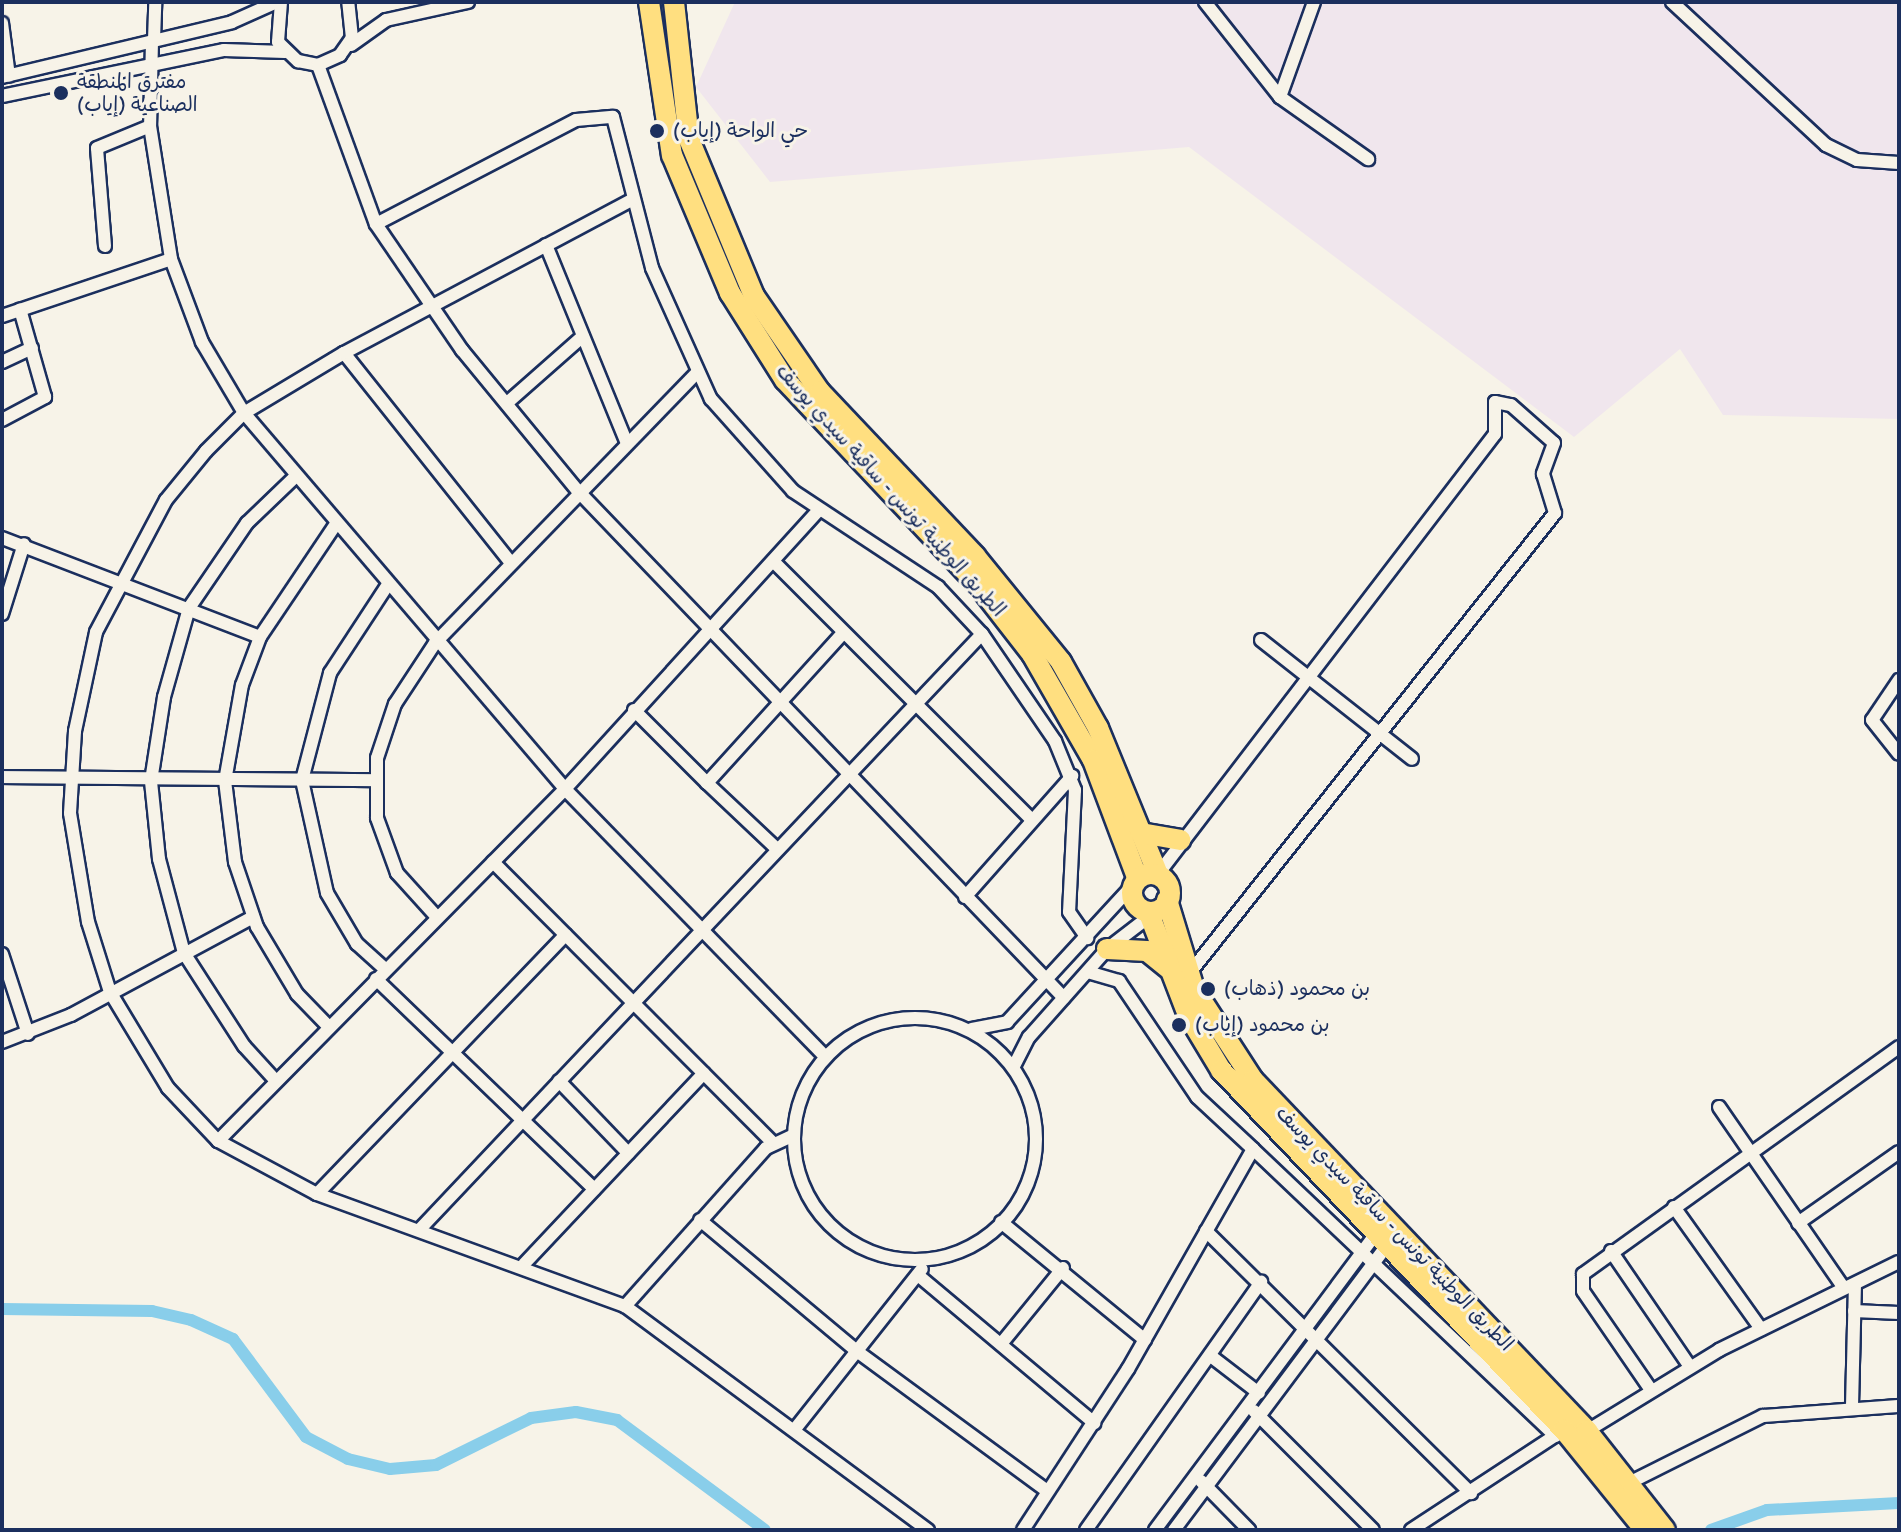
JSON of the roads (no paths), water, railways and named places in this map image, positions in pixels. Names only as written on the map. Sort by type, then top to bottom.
[{"type":"highway","name":"الطريق الوطنية تونس - ساقية سيدي يوسف","points":[[649,2],[672,155],[730,293],[785,380],[980,587],[1032,654],[1093,760],[1168,968],[1221,1070],[1374,1249],[1560,1433],[1645,1530]]},
{"type":"highway","name":"الطريق الوطنية تونس - ساقية سيدي يوسف","points":[[674,2],[685,124],[754,296],[820,392],[975,556],[1055,654],[1098,728],[1158,874],[1188,975],[1269,1100],[1587,1431],[1665,1530]]},
{"type":"highway","points":[[1141,833],[1180,840]]},
{"type":"highway","points":[[1135,880],[1148,870],[1158,874]]},
{"type":"highway","points":[[1150,916],[1162,913],[1167,900]]},
{"type":"highway","points":[[1107,949],[1147,951],[1168,968]]},
{"type":"street","points":[[155,2],[149,63],[150,126],[171,259],[202,342],[244,413],[435,643],[565,789],[825,1056]]},
{"type":"street","points":[[2,23],[6,76],[153,41],[279,2],[274,25],[285,52]]},
{"type":"street","points":[[348,2],[355,23],[348,47]]},
{"type":"street","points":[[318,65],[386,20],[468,2]]},
{"type":"street","points":[[1205,2],[1280,97],[1368,159]]},
{"type":"street","points":[[1280,97],[1314,2]]},
{"type":"street","points":[[1672,2],[1826,145],[1857,160],[1899,163]]},
{"type":"street","points":[[2,96],[149,63],[240,49],[285,52],[318,65],[376,224],[431,305],[507,403],[578,491],[845,776],[1064,998]]},
{"type":"street","points":[[376,224],[599,113],[618,122],[630,201],[697,373],[748,444],[819,510],[901,557],[982,634],[1072,776],[1066,888],[1071,918],[1087,938]]},
{"type":"street","points":[[105,246],[97,148],[150,126]]},
{"type":"street","points":[[630,201],[431,305],[244,413],[166,500],[119,577],[96,632],[70,780],[75,858],[110,992],[168,1088],[218,1141],[317,1194],[524,1264],[625,1306],[928,1530]]},
{"type":"street","points":[[546,245],[626,441]]},
{"type":"street","points":[[2,316],[171,259]]},
{"type":"street","points":[[2,420],[45,397],[20,309]]},
{"type":"street","points":[[507,403],[583,336]]},
{"type":"street","points":[[2,362],[32,348]]},
{"type":"street","points":[[344,353],[511,563]]},
{"type":"street","points":[[435,915],[389,858],[376,780],[395,704],[435,643],[626,441],[697,373]]},
{"type":"street","points":[[1158,874],[1180,840],[1495,434],[1495,402],[1511,405],[1554,443],[1543,474],[1558,507],[1382,735],[1188,975]]},
{"type":"street","points":[[276,1081],[244,1046],[184,953],[159,859],[151,781],[164,697],[189,608],[247,523],[296,476]]},
{"type":"street","points":[[218,1141],[435,915],[565,789],[707,628],[819,510]]},
{"type":"street","points":[[329,1027],[277,966],[253,917],[235,862],[225,781],[242,685],[260,637],[336,524]]},
{"type":"street","points":[[2,538],[119,577],[260,637]]},
{"type":"street","points":[[2,614],[24,544]]},
{"type":"street","points":[[773,561],[914,706],[1029,817]]},
{"type":"street","points":[[387,586],[330,673],[302,780],[327,893],[357,944],[381,974],[594,1189]]},
{"type":"street","points":[[707,783],[843,633]]},
{"type":"street","points":[[421,1228],[982,634]]},
{"type":"street","points":[[1261,640],[1412,759]]},
{"type":"street","points":[[1899,680],[1872,720],[1899,754]]},
{"type":"street","points":[[634,710],[777,849]]},
{"type":"street","points":[[965,897],[1029,817],[1072,776]]},
{"type":"street","points":[[2,777],[151,781],[376,780]]},
{"type":"street","points":[[493,862],[629,1005],[704,1073],[772,1142]]},
{"type":"street","points":[[971,1030],[1014,1066],[1033,1120],[1034,1152],[1026,1183],[1001,1222],[962,1250],[925,1261],[885,1257],[835,1230],[807,1195],[794,1135],[807,1081],[825,1056],[888,1022],[916,1017],[971,1030],[1003,1025],[1087,938],[1135,880]]},
{"type":"street","points":[[1014,1066],[1064,998],[1107,949],[1150,916]]},
{"type":"street","points":[[2,1042],[28,1034],[253,917]]},
{"type":"street","points":[[317,1194],[452,1049],[565,935]]},
{"type":"street","points":[[2,954],[28,1034]]},
{"type":"street","points":[[1088,972],[1119,981],[1197,1097],[1253,1149],[1374,1249]]},
{"type":"street","points":[[1651,1390],[1581,1284],[1585,1271],[1751,1156],[1899,1047]]},
{"type":"street","points":[[524,1264],[704,1073]]},
{"type":"street","points":[[559,1081],[628,1153]]},
{"type":"street","points":[[1719,1107],[1798,1223],[1850,1286],[1854,1311],[1852,1406]]},
{"type":"street","points":[[625,1306],[772,1142],[794,1135]]},
{"type":"street","points":[[1023,1530],[1145,1340],[1253,1149]]},
{"type":"street","points":[[1798,1223],[1899,1152]]},
{"type":"street","points":[[1674,1207],[1761,1329]]},
{"type":"street","points":[[700,1220],[858,1352],[1047,1491]]},
{"type":"street","points":[[1001,1222],[1063,1268],[1145,1340]]},
{"type":"street","points":[[1206,1231],[1261,1282],[1471,1493]]},
{"type":"street","points":[[1155,1530],[1306,1328],[1374,1249]]},
{"type":"street","points":[[1174,1530],[1317,1339],[1374,1249]]},
{"type":"street","points":[[1611,1251],[1690,1367]]},
{"type":"street","points":[[795,1429],[919,1276],[925,1261]]},
{"type":"street","points":[[1587,1431],[1690,1367],[1899,1262]]},
{"type":"street","points":[[1001,1344],[1063,1268]]},
{"type":"street","points":[[919,1276],[1094,1423]]},
{"type":"street","points":[[1086,1530],[1212,1357],[1261,1282]]},
{"type":"street","points":[[1854,1311],[1899,1313]]},
{"type":"street","points":[[1212,1357],[1259,1393]]},
{"type":"street","points":[[1249,1406],[1373,1530]]},
{"type":"street","points":[[1629,1483],[1752,1420],[1852,1406],[1899,1406]]},
{"type":"street","points":[[1411,1530],[1560,1433]]},
{"type":"street","points":[[1195,1476],[1249,1530]]},
{"type":"waterway","points":[[2,1309],[152,1311],[191,1320],[233,1339],[306,1437],[348,1459],[390,1469],[436,1465],[531,1418],[576,1412],[617,1420],[765,1530]]},
{"type":"waterway","points":[[1711,1530],[1767,1510],[1899,1503]]},
{"type":"place","name":"مفترق المنطقة الصناعية (إياب)","points":[[61,93]]},
{"type":"place","name":"حي الواحة (إياب)","points":[[657,131]]},
{"type":"place","name":"بن محمود (ذهاب)","points":[[1208,989]]},
{"type":"place","name":"بن محمود (إياب)","points":[[1179,1025]]}]
